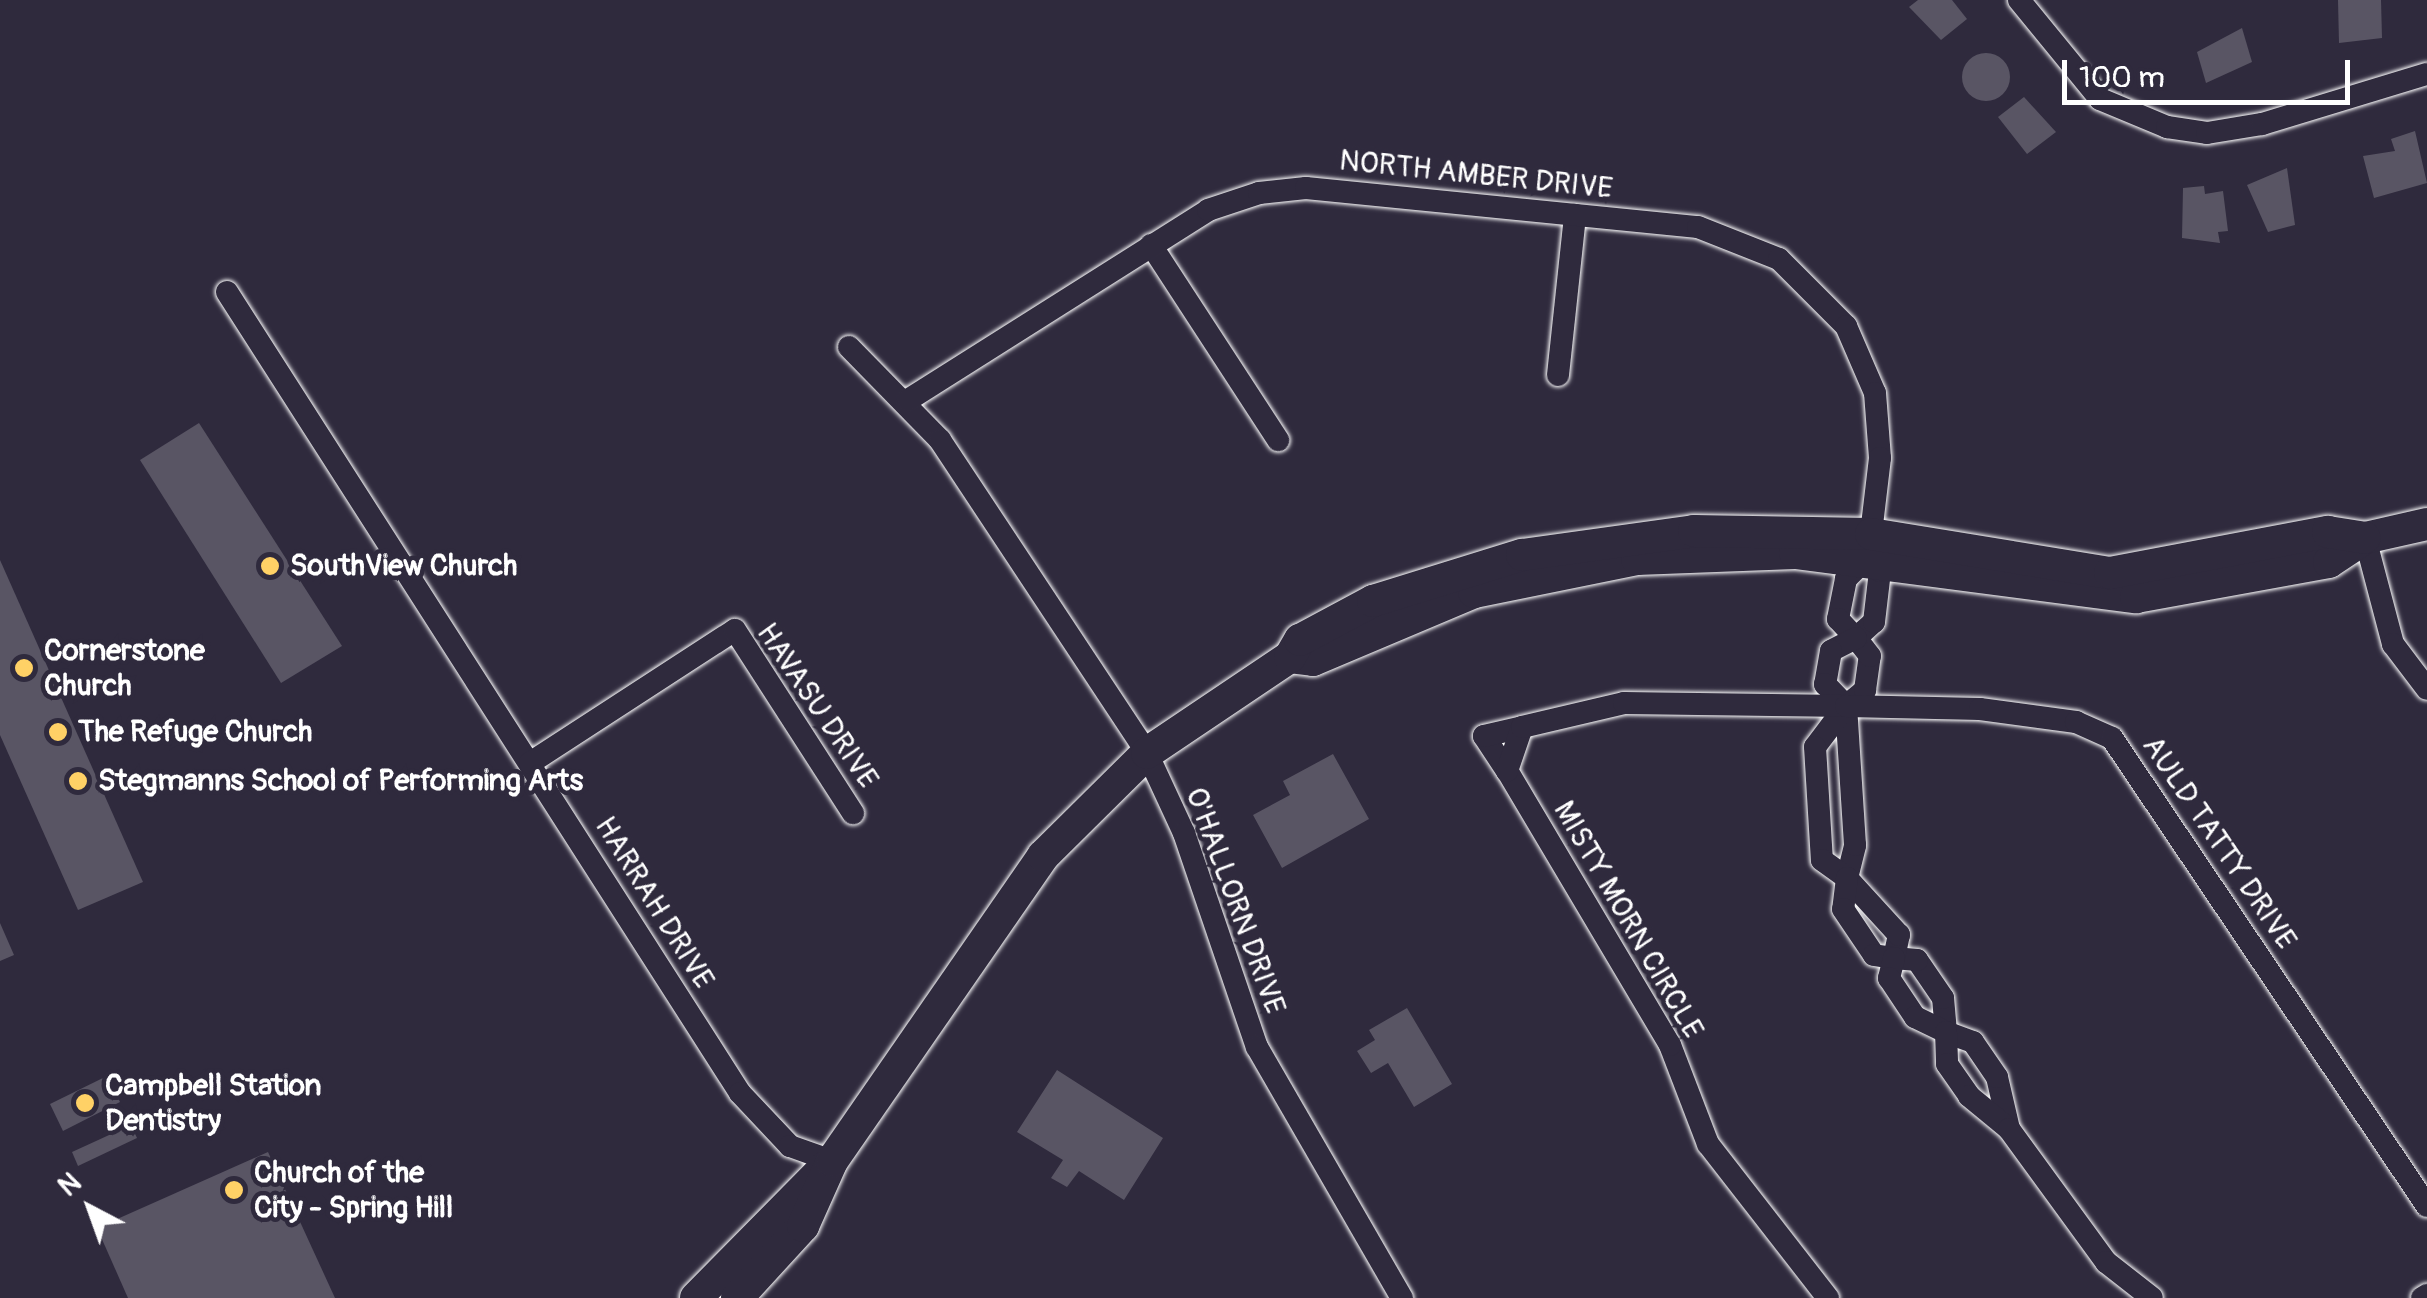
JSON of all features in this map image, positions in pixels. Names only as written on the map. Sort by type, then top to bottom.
[{"type":"street","points":[[2019,0],[2100,99],[2166,128],[2207,133],[2262,124],[2427,74]]},
{"type":"street","name":"NORTH AMBER DRIVE","points":[[908,400],[1208,210],[1306,188],[1575,215],[1739,238],[1820,294],[1862,356],[1874,394],[1880,458],[1868,547]]},
{"type":"street","points":[[1558,376],[1575,215]]},
{"type":"street","points":[[1152,244],[1278,440]]},
{"type":"street","name":"HARRAH DRIVE","points":[[227,292],[754,1113],[790,1146],[832,1161]]},
{"type":"street","name":"O'HALLORN DRIVE","points":[[850,347],[908,400],[1147,753],[1184,833],[1257,1047],[1402,1298]]},
{"type":"street","points":[[696,1298],[832,1161],[1043,856],[1147,753],[1290,657],[1300,640],[1373,601],[1522,555],[1694,531],[2110,573],[2328,532],[2366,538],[2427,524]]},
{"type":"street","points":[[2366,538],[2393,644],[2427,689]]},
{"type":"street","points":[[1868,547],[1846,579],[1838,619],[1870,656],[1865,690],[1846,706],[1815,747],[1812,775],[1822,860],[1847,878],[1899,934],[1889,978],[1915,1017],[1973,1042],[1997,1077],[2009,1129]]},
{"type":"street","points":[[1868,547],[1880,572],[1874,622],[1832,652],[1825,684],[1846,706],[1855,845],[1843,909],[1874,955],[1916,960],[1942,998],[1947,1064],[2009,1129],[2106,1262],[2152,1298]]},
{"type":"street","name":"HAVASU DRIVE","points":[[530,763],[735,630],[852,813]]},
{"type":"street","name":"MISTY MORN CIRCLE","points":[[1828,1298],[1708,1144],[1670,1045],[1484,736],[1624,703],[1846,706]]},
{"type":"street","name":"AULD TATTY DRIVE","points":[[1846,706],[1980,710],[2076,722],[2112,738],[2427,1206]]},
{"type":"street","points":[[1507,771],[1522,727]]},
{"type":"street","points":[[737,1298],[803,1226],[832,1161]]},
{"type":"building","points":[[1918,0],[1952,0],[1967,19],[1941,40],[1909,7]]},
{"type":"building","points":[[2338,0],[2381,0],[2382,38],[2339,43]]},
{"type":"building","points":[[2242,28],[2252,62],[2206,83],[2197,52]]},
{"type":"building","points":[[1986,53],[2003,60],[2010,77],[2003,94],[1986,101],[1969,94],[1962,77],[1969,60]]},
{"type":"building","points":[[2024,97],[2056,132],[2027,154],[1998,117]]},
{"type":"building","points":[[2415,131],[2427,183],[2374,198],[2363,156],[2395,151],[2391,139]]},
{"type":"building","points":[[2287,168],[2295,225],[2268,232],[2247,185]]},
{"type":"building","points":[[2204,186],[2205,194],[2223,191],[2228,231],[2218,232],[2220,243],[2182,238],[2183,188]]},
{"type":"building","points":[[199,423],[342,646],[281,683],[140,460]]},
{"type":"building","points":[[0,560],[143,882],[78,910],[0,735]]},
{"type":"building","points":[[1333,754],[1369,819],[1282,868],[1253,815],[1290,795],[1283,781]]},
{"type":"building","points":[[0,923],[14,955],[0,961]]},
{"type":"building","points":[[1407,1008],[1452,1084],[1414,1107],[1388,1063],[1371,1073],[1357,1051],[1375,1040],[1369,1030]]},
{"type":"building","points":[[1057,1070],[1163,1138],[1124,1200],[1079,1171],[1067,1187],[1051,1178],[1063,1160],[1017,1132]]},
{"type":"building","name":"Campbell Station Dentistry","points":[[107,1076],[120,1102],[63,1131],[50,1104]]},
{"type":"building","points":[[131,1125],[137,1138],[78,1166],[72,1152]]},
{"type":"building","name":"Church of the City - Spring Hill","points":[[268,1152],[335,1298],[128,1298],[97,1228]]},
{"type":"place","name":"SouthView Church","points":[[270,566]]},
{"type":"place","name":"Cornerstone Church","points":[[24,668]]},
{"type":"place","name":"The Refuge Church","points":[[58,732]]},
{"type":"place","name":"Stegmanns School of Performing Arts","points":[[78,781]]},
{"type":"place","name":"Campbell Station Dentistry","points":[[85,1103]]},
{"type":"place","name":"Church of the City - Spring Hill","points":[[234,1190]]}]
